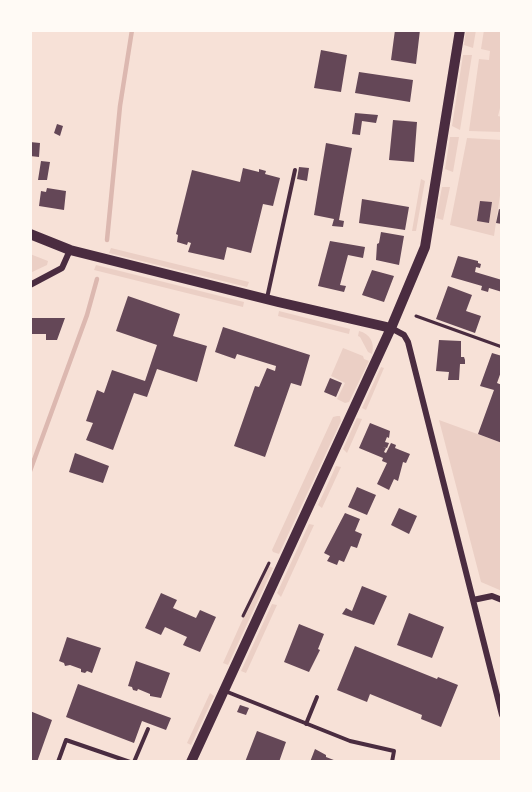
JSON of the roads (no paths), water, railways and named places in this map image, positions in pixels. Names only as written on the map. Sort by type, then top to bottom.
[{"type":"main road","points":[[191,762],[391,328],[425,247],[460,30]]},
{"type":"main road","points":[[30,234],[70,250],[391,328]]},
{"type":"street","points":[[30,285],[62,268],[70,250]]},
{"type":"street","points":[[391,328],[404,335],[408,342],[502,715]]},
{"type":"street","points":[[473,600],[492,596],[502,600]]},
{"type":"lane","points":[[267,299],[295,170]]},
{"type":"lane","points":[[224,691],[350,741],[394,751],[392,762]]},
{"type":"lane","points":[[306,724],[317,697]]},
{"type":"lane","points":[[58,762],[66,740],[132,762],[148,729]]},
{"type":"waterway","points":[[107,240],[120,106],[132,30]]},
{"type":"waterway","points":[[30,471],[87,315],[97,279]]}]
